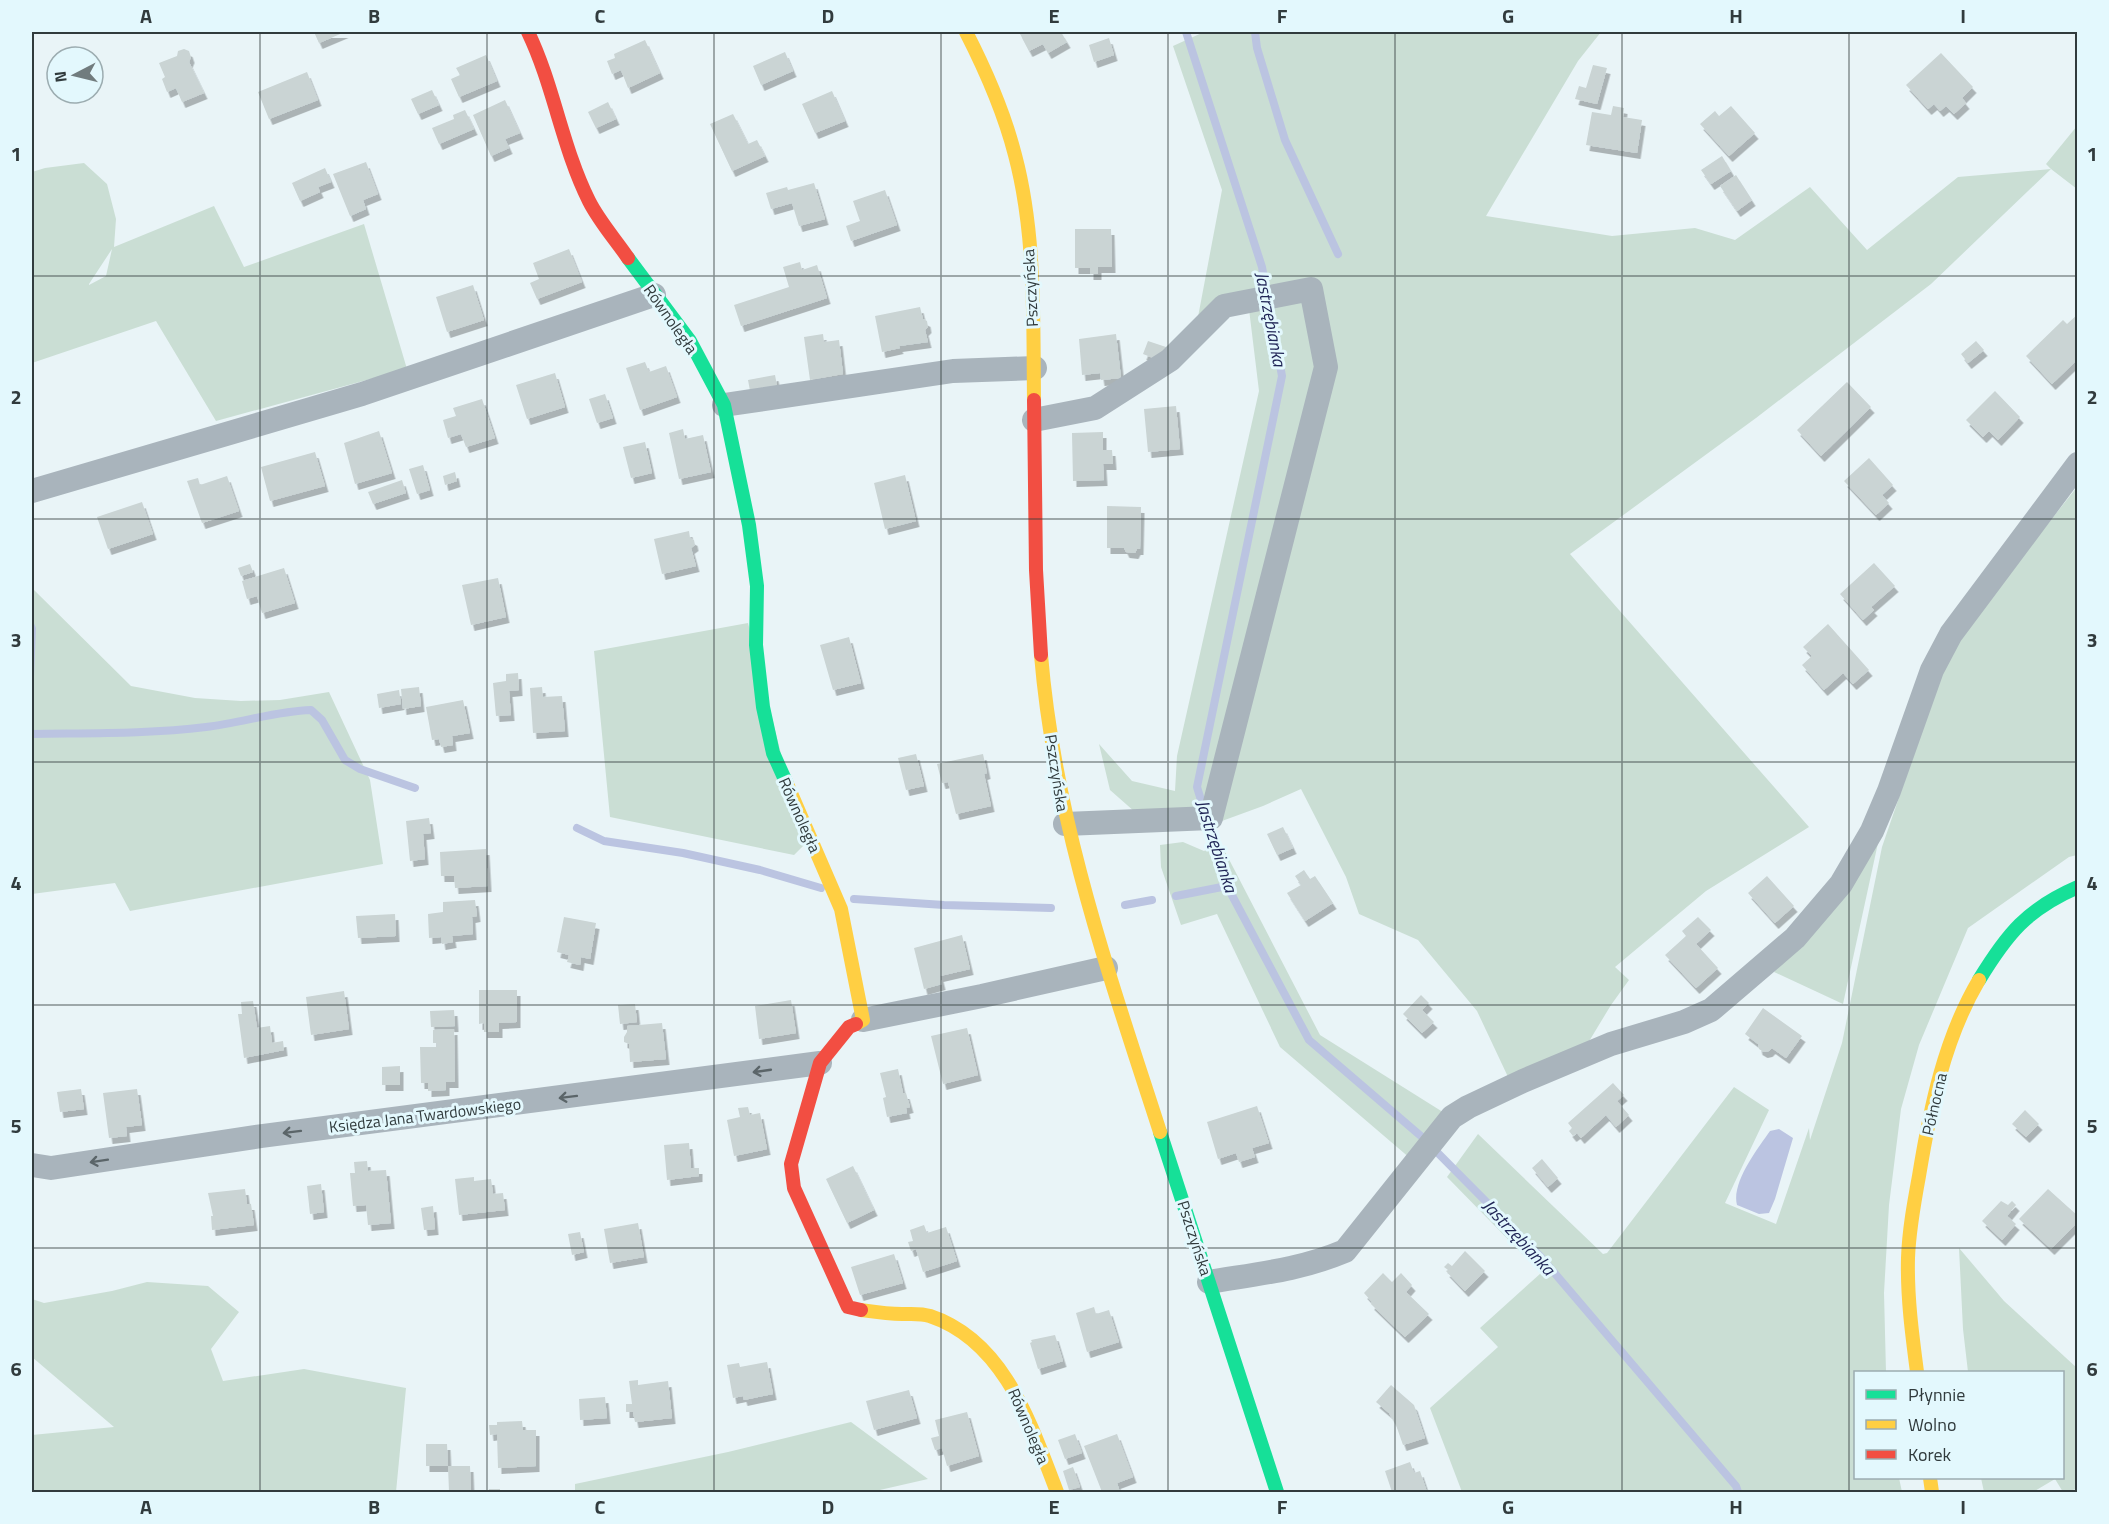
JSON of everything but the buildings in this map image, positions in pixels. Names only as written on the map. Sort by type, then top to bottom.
[{"type":"street","name":"Równoległa","points":[[528,32],[541,59],[565,141],[589,202],[690,341],[724,405],[752,545],[757,586],[756,645],[763,707],[772,753],[841,909],[863,1020],[849,1027],[820,1063],[791,1164],[794,1188],[848,1307],[867,1312],[928,1315],[948,1322],[976,1343],[1010,1383],[1021,1403],[1057,1492]]},
{"type":"street","name":"Pszczyńska","points":[[966,32],[1004,121],[1019,170],[1026,222],[1035,368],[1034,420],[1039,612],[1047,717],[1065,824],[1106,968],[1277,1492]]},
{"type":"street","points":[[1034,420],[1095,408],[1170,360],[1224,306],[1311,289],[1326,367],[1200,819],[1065,824]]},
{"type":"street","points":[[32,491],[362,394],[654,294]]},
{"type":"street","points":[[724,405],[953,370],[1035,368]]},
{"type":"street","points":[[1209,1282],[1296,1268],[1345,1251],[1452,1117],[1523,1081],[1611,1044],[1684,1022],[1711,1010],[1795,938],[1841,884],[1872,831],[1889,791],[1932,670],[1951,634],[2078,464]]},
{"type":"street","name":"Północna","points":[[1917,1371],[1907,1266],[1914,1203],[1934,1099],[1954,1030],[1971,992],[1997,951],[2022,921],[2056,896],[2078,887]]},
{"type":"street","points":[[863,1020],[1106,968]]},
{"type":"street","name":"Księdza Jana Twardowskiego","points":[[32,1165],[51,1168],[262,1136],[820,1063]]},
{"type":"green space","points":[[1204,32],[1601,32],[1578,61],[1486,216],[1612,236],[1695,228],[1735,240],[1810,187],[1867,250],[1958,177],[2051,169],[1931,284],[1756,418],[1570,554],[1809,827],[1706,891],[1615,967],[1629,980],[1588,1043],[1509,1079],[1477,1011],[1418,940],[1359,914],[1346,877],[1301,789],[1211,825],[1135,812],[1110,790],[1099,744],[1132,781],[1175,791],[1177,756],[1259,391],[1248,301],[1198,317],[1222,190],[1173,46]]},
{"type":"green space","points":[[2077,126],[2077,189],[2046,164]]},
{"type":"green space","points":[[84,163],[107,184],[116,219],[114,247],[214,206],[244,267],[364,224],[407,369],[216,421],[156,321],[32,363],[32,172]],"holes":[[[112,249],[106,276],[89,285]]]},
{"type":"green space","points":[[2077,487],[2077,855],[2069,857],[1968,928],[1919,1045],[1901,1109],[1889,1205],[1884,1293],[1886,1371],[1854,1371],[1854,1479],[1899,1479],[1902,1492],[1462,1492],[1430,1408],[1498,1347],[1480,1328],[1541,1273],[1447,1177],[1478,1134],[1603,1254],[1607,1253],[1734,1087],[1769,1110],[1725,1203],[1776,1224],[1809,1128],[1810,1140],[1842,1043],[1882,847],[1940,678],[1957,644]]},
{"type":"green space","points":[[32,588],[131,686],[195,698],[241,701],[280,700],[329,692],[370,780],[383,864],[130,911],[115,883],[32,894]]},
{"type":"green space","points":[[748,623],[804,845],[794,855],[610,817],[594,651]]},
{"type":"green space","points":[[1183,842],[1204,851],[1220,842],[1320,1035],[1446,1114],[1411,1159],[1280,1047],[1217,914],[1181,925],[1161,867],[1160,845]]},
{"type":"green space","points":[[1878,843],[1843,1004],[1774,972]]},
{"type":"green space","points":[[1959,1248],[2004,1301],[2077,1368],[2077,1489],[2063,1492],[2055,1479],[2064,1479],[2064,1371],[1968,1371],[1963,1329]]},
{"type":"green space","points":[[147,1282],[208,1286],[239,1312],[211,1349],[223,1381],[304,1369],[406,1388],[396,1492],[32,1492],[32,1435],[114,1427],[32,1357],[32,1299],[44,1303],[112,1291]]},
{"type":"green space","points":[[851,1422],[928,1479],[871,1492],[575,1492],[575,1484],[728,1452]]},
{"type":"green space","points":[[1981,1479],[2055,1479],[2033,1492],[1984,1492]]},
{"type":"water","points":[[32,619],[36,628],[34,677],[32,679]]},
{"type":"water","points":[[1779,1129],[1793,1138],[1769,1213],[1759,1214],[1737,1205],[1738,1187],[1747,1166],[1765,1138],[1770,1131]]},
{"type":"waterway","name":"Jastrzębianka","points":[[1186,32],[1262,267],[1282,376],[1197,787],[1227,886],[1309,1040],[1422,1137],[1540,1256],[1736,1486],[1738,1492]]},
{"type":"waterway","points":[[1255,32],[1257,48],[1285,140],[1338,254]]},
{"type":"waterway","points":[[32,734],[163,731],[219,725],[311,710],[322,720],[345,760],[360,769],[415,788]]},
{"type":"waterway","points":[[577,828],[604,841],[683,853],[760,870],[821,888]]},
{"type":"waterway","points":[[1176,896],[1227,886]]},
{"type":"waterway","points":[[854,899],[944,905],[1051,908]]},
{"type":"waterway","points":[[1125,905],[1152,900]]},
{"type":"traffic: fast","points":[[628,258],[690,341],[724,405],[749,525],[757,586],[756,645],[763,707],[773,753],[787,784]]},
{"type":"traffic: fast","points":[[1979,980],[1999,949],[2020,924],[2045,904],[2078,887]]},
{"type":"traffic: fast","points":[[1160,1132],[1277,1492]]},
{"type":"traffic: slow","points":[[966,32],[1000,107],[1011,139],[1022,185],[1032,277],[1034,400]]},
{"type":"traffic: slow","points":[[1041,655],[1048,717],[1071,838],[1104,956],[1160,1132]]},
{"type":"traffic: slow","points":[[787,784],[841,909],[863,1020],[856,1024]]},
{"type":"traffic: slow","points":[[1917,1371],[1910,1315],[1909,1237],[1928,1125],[1940,1075],[1956,1026],[1979,980]]},
{"type":"traffic: slow","points":[[861,1310],[930,1316],[956,1328],[978,1345],[1012,1388],[1037,1440],[1057,1492]]},
{"type":"traffic: slow","points":[[1930,1479],[1932,1492]]},
{"type":"traffic: jam","points":[[528,32],[589,201],[597,216],[628,258]]},
{"type":"traffic: jam","points":[[1034,400],[1036,570],[1041,655]]},
{"type":"traffic: jam","points":[[856,1024],[849,1027],[820,1063],[791,1164],[794,1188],[848,1307],[861,1310]]}]
